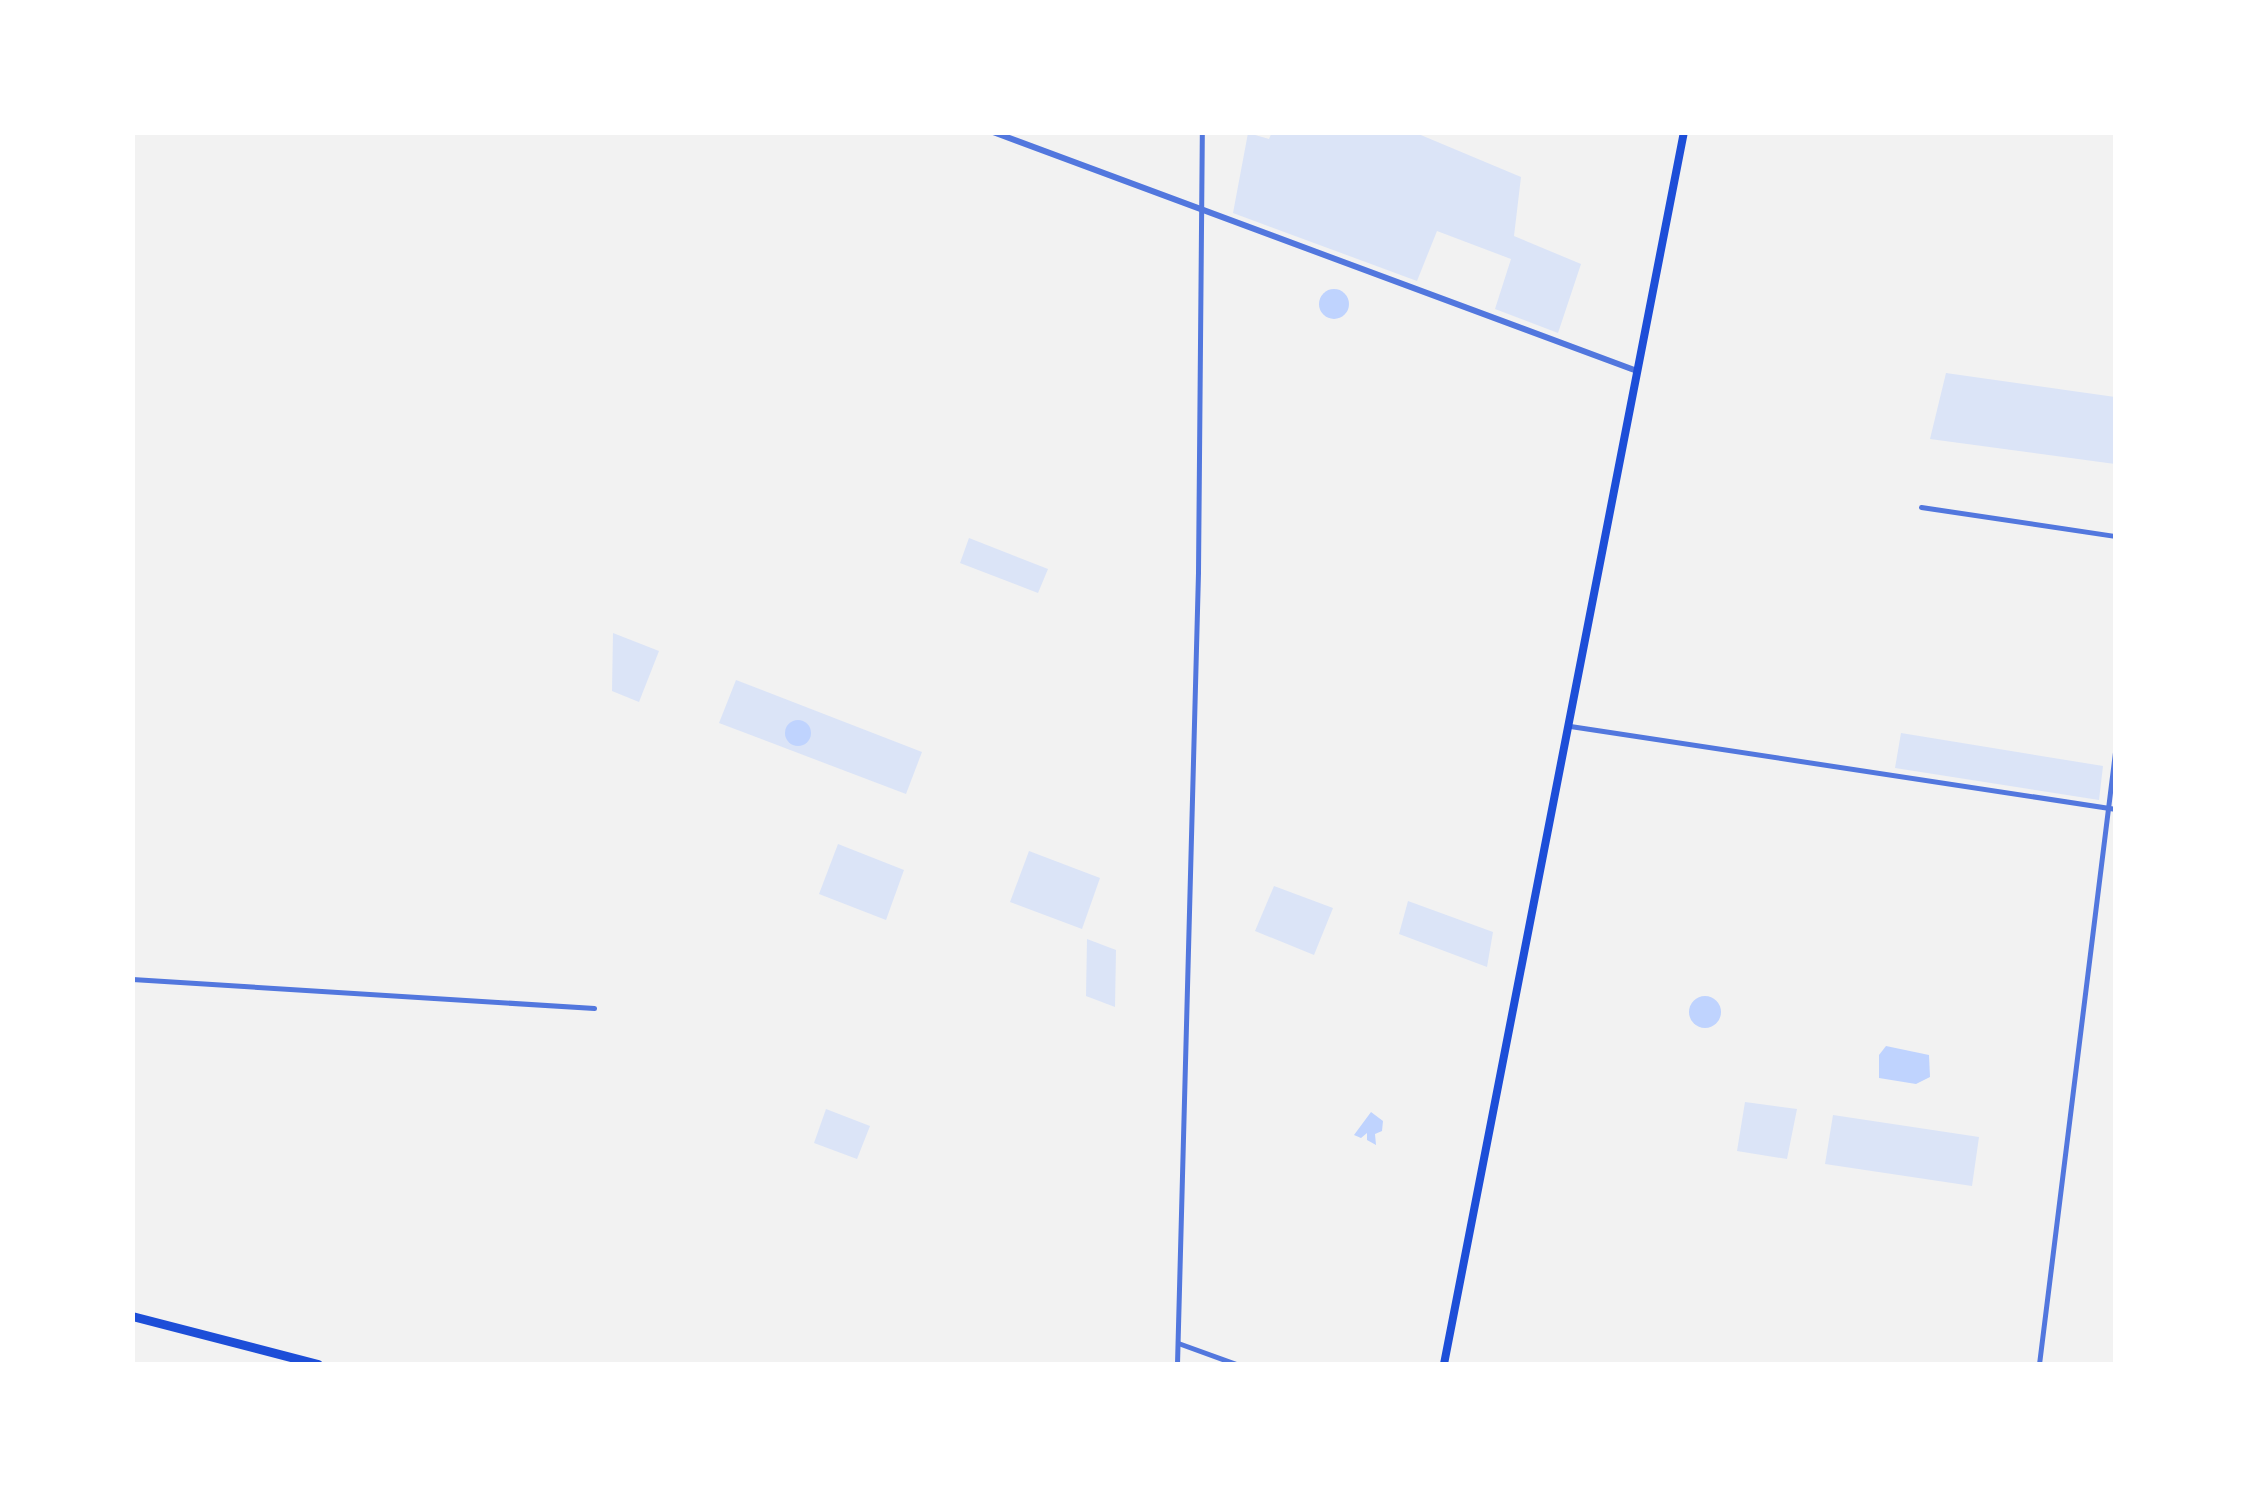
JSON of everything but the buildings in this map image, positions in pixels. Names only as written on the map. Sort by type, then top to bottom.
[{"type":"main road","points":[[1444,1364],[1684,132]]},
{"type":"main road","points":[[132,1316],[318,1364]]},
{"type":"street","points":[[993,132],[1637,371]]},
{"type":"street","points":[[1178,1364],[1193,831],[1202,132]]},
{"type":"street","points":[[1921,506],[2116,536]]},
{"type":"street","points":[[1569,726],[2112,808]]},
{"type":"street","points":[[2038,1364],[2112,808],[2116,744]]},
{"type":"street","points":[[132,979],[594,1008]]},
{"type":"street","points":[[1178,1343],[1236,1364]]},
{"type":"shaded area","points":[[1272,132],[1416,133],[1521,177],[1514,236],[1581,264],[1558,333],[1495,309],[1511,259],[1437,231],[1417,281],[1233,213],[1248,133],[1269,139]]},
{"type":"shaded area","points":[[1946,373],[2115,397],[2115,464],[1930,439]]},
{"type":"shaded area","points":[[969,538],[1048,569],[1038,593],[960,563]]},
{"type":"shaded area","points":[[613,633],[659,651],[639,702],[612,691]]},
{"type":"shaded area","points":[[736,680],[922,752],[906,794],[719,723]]},
{"type":"shaded area","points":[[1901,733],[2103,766],[2099,800],[1895,768]]},
{"type":"shaded area","points":[[838,844],[904,870],[886,920],[819,894]]},
{"type":"shaded area","points":[[1029,851],[1100,878],[1082,929],[1010,902]]},
{"type":"shaded area","points":[[1274,886],[1333,908],[1314,955],[1255,931]]},
{"type":"shaded area","points":[[1408,901],[1493,932],[1487,967],[1399,934]]},
{"type":"shaded area","points":[[1087,939],[1116,950],[1115,1007],[1086,996]]},
{"type":"shaded area","points":[[1745,1102],[1797,1109],[1787,1159],[1737,1151]]},
{"type":"shaded area","points":[[826,1109],[870,1126],[857,1159],[814,1143]]},
{"type":"shaded area","points":[[1833,1115],[1979,1137],[1972,1186],[1825,1164]]},
{"type":"water","points":[[1334,289],[1344,294],[1349,304],[1344,314],[1334,319],[1324,314],[1319,304],[1324,294]]},
{"type":"water","points":[[798,720],[808,723],[808,743],[798,746],[788,743],[785,733],[788,723]]},
{"type":"water","points":[[1705,996],[1716,1001],[1721,1012],[1716,1023],[1705,1028],[1694,1023],[1689,1012],[1694,1001]]},
{"type":"water","points":[[1886,1046],[1929,1055],[1930,1077],[1916,1084],[1879,1078],[1879,1055]]},
{"type":"water","points":[[1371,1112],[1383,1121],[1382,1131],[1375,1134],[1376,1145],[1367,1140],[1367,1133],[1361,1138],[1354,1135]]}]
